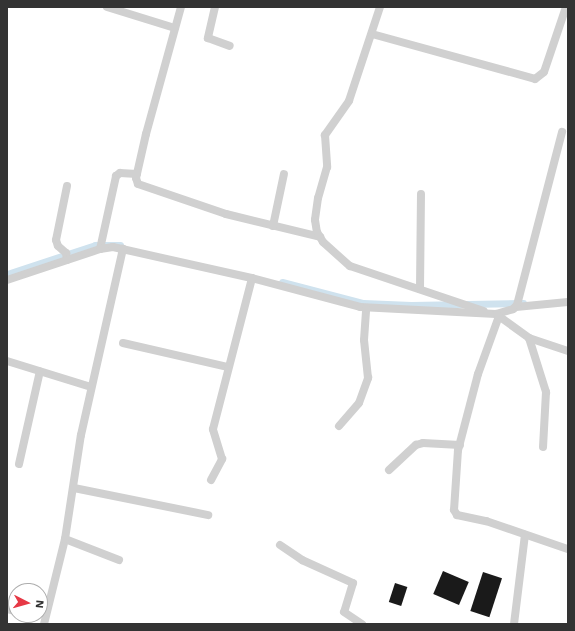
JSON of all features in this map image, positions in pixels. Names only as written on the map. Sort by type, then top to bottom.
[{"type":"street","points":[[107,7],[175,28]]},
{"type":"street","points":[[181,7],[137,174],[138,184],[226,214],[320,237]]},
{"type":"street","points":[[215,7],[208,38],[230,46]]},
{"type":"street","points":[[372,34],[535,79],[544,72],[566,7]]},
{"type":"street","points":[[378,8],[372,34],[349,101],[328,128],[325,135],[327,167],[318,198],[315,220],[320,237],[350,266],[420,290],[466,303],[494,314],[529,338],[568,351]]},
{"type":"street","points":[[517,304],[562,132]]},
{"type":"street","points":[[101,245],[116,176],[120,173],[137,174]]},
{"type":"street","points":[[273,226],[284,174]]},
{"type":"street","points":[[67,186],[56,240],[58,246],[67,256]]},
{"type":"street","points":[[420,290],[421,194]]},
{"type":"street","points":[[7,280],[67,256],[101,245],[252,278],[366,308],[494,314],[517,304],[568,302]]},
{"type":"street","points":[[48,600],[65,539],[81,435],[123,249]]},
{"type":"street","points":[[212,480],[222,459],[213,430],[252,278]]},
{"type":"street","points":[[339,426],[359,403],[368,378],[364,340],[366,308]]},
{"type":"street","points":[[494,314],[460,445],[455,513],[568,549]]},
{"type":"street","points":[[529,338],[546,392],[543,447]]},
{"type":"street","points":[[123,342],[228,367]]},
{"type":"street","points":[[7,361],[91,387]]},
{"type":"street","points":[[19,464],[40,372]]},
{"type":"street","points":[[389,470],[416,445],[423,443],[460,445]]},
{"type":"street","points":[[74,488],[208,515]]},
{"type":"street","points":[[514,624],[525,535]]},
{"type":"street","points":[[65,539],[119,560]]},
{"type":"street","points":[[280,545],[302,560],[353,583],[344,612],[362,624]]},
{"type":"building","points":[[443,571],[469,582],[459,605],[433,594]]},
{"type":"building","points":[[483,572],[502,578],[489,617],[470,611]]},
{"type":"building","points":[[395,583],[407,587],[401,606],[389,602]]},
{"type":"waterway","points":[[7,274],[95,245],[120,245]]},
{"type":"waterway","points":[[282,282],[363,303],[411,305],[523,303]]}]
